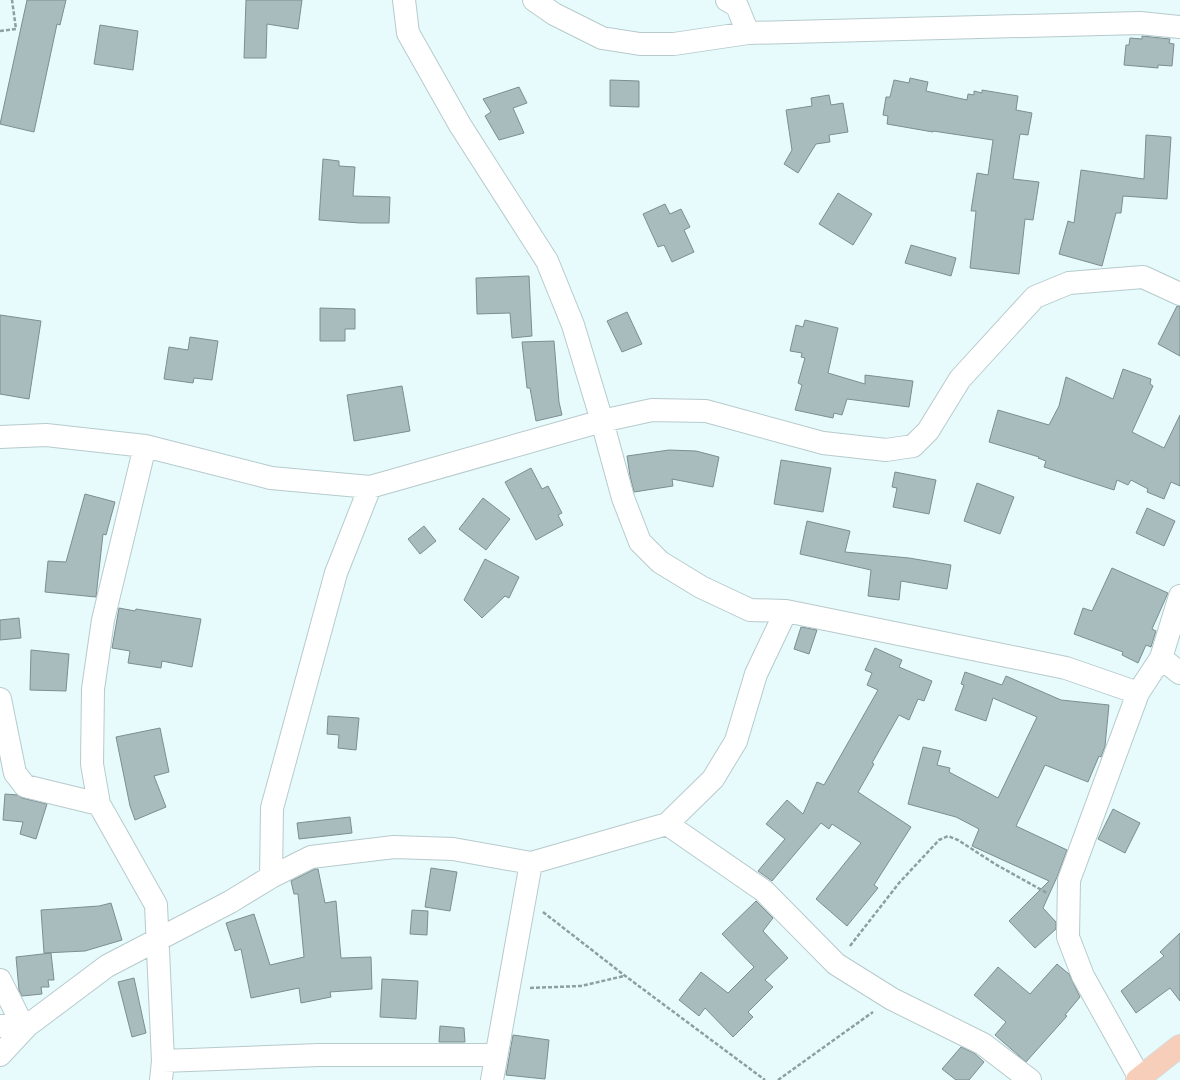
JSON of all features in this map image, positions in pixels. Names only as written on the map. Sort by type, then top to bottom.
[{"type":"main road","points":[[1140,1079],[1180,1046]]},
{"type":"street","points":[[404,0],[408,32],[460,125],[547,261],[573,325],[602,421],[623,498],[640,542],[660,562],[701,587],[750,610],[786,611],[1066,668],[1138,692]]},
{"type":"street","points":[[534,0],[554,14],[602,38],[640,44],[674,44],[748,33],[1140,23],[1180,27]]},
{"type":"street","points":[[727,0],[737,6],[748,33]]},
{"type":"street","points":[[0,437],[46,435],[145,446],[271,478],[370,487],[602,421],[652,410],[706,411],[823,442],[886,450],[913,446],[928,431],[960,379],[1035,297],[1069,283],[1143,277],[1180,294]]},
{"type":"street","points":[[145,446],[102,620],[93,689],[92,764],[99,804],[156,905],[162,1071],[319,1055],[496,1055]]},
{"type":"street","points":[[271,877],[272,808],[336,573],[370,487]]},
{"type":"street","points":[[1140,1079],[1083,976],[1068,937],[1070,880],[1138,692],[1161,658],[1180,596]]},
{"type":"street","points":[[0,1055],[25,1026],[107,966],[158,938],[230,902],[271,877],[311,857],[394,847],[453,849],[531,863],[667,824],[713,779],[736,741],[756,674],[786,611]]},
{"type":"street","points":[[1161,658],[1180,673]]},
{"type":"street","points":[[0,699],[15,773],[25,786],[99,804]]},
{"type":"street","points":[[667,824],[764,892],[836,964],[892,999],[983,1044],[1030,1080]]},
{"type":"street","points":[[492,1080],[531,863]]},
{"type":"street","points":[[156,905],[190,922]]},
{"type":"street","points":[[0,980],[25,1026]]},
{"type":"street","points":[[0,1026],[25,1026]]},
{"type":"path","points":[[0,31],[16,29],[12,0]]},
{"type":"path","points":[[836,964],[899,883],[939,840],[948,836],[958,840],[995,864],[1069,904]]},
{"type":"path","points":[[525,898],[624,976],[765,1080]]},
{"type":"path","points":[[508,989],[581,986],[624,976]]},
{"type":"path","points":[[778,1080],[892,999]]},
{"type":"building","points":[[27,0],[66,0],[60,25],[57,24],[34,132],[0,124]]},
{"type":"building","points":[[246,0],[302,0],[298,29],[267,24],[266,58],[244,58]]},
{"type":"building","points":[[100,25],[138,31],[133,70],[94,64]]},
{"type":"building","points":[[1142,36],[1170,39],[1169,43],[1174,44],[1172,66],[1158,65],[1158,68],[1124,65],[1126,45],[1129,45],[1130,38],[1142,39]]},
{"type":"building","points":[[910,78],[928,82],[926,91],[967,100],[968,94],[974,95],[974,91],[982,93],[982,90],[1018,96],[1016,110],[1032,113],[1028,135],[1020,134],[1013,179],[1039,182],[1033,220],[1025,219],[1019,274],[970,268],[976,211],[971,211],[977,173],[988,175],[993,140],[887,124],[888,116],[883,115],[886,97],[890,97],[894,80],[909,83]]},
{"type":"building","points":[[610,80],[639,81],[639,107],[610,106]]},
{"type":"building","points":[[519,87],[527,103],[513,108],[524,133],[499,140],[485,116],[491,112],[483,99]]},
{"type":"building","points":[[829,95],[831,105],[843,103],[848,132],[829,135],[830,142],[816,144],[798,173],[784,164],[792,150],[786,110],[812,106],[811,98]]},
{"type":"building","points":[[1146,135],[1171,137],[1167,199],[1123,196],[1121,213],[1116,213],[1102,266],[1059,254],[1068,221],[1074,223],[1081,170],[1144,179]]},
{"type":"building","points":[[323,159],[339,161],[339,166],[355,167],[353,196],[390,197],[389,223],[360,223],[319,220]]},
{"type":"building","points":[[838,193],[872,214],[853,245],[819,224]]},
{"type":"building","points":[[665,204],[670,214],[681,209],[690,227],[684,230],[694,252],[672,262],[664,245],[658,247],[643,214]]},
{"type":"building","points":[[911,245],[956,258],[951,276],[905,263]]},
{"type":"building","points":[[529,276],[532,336],[512,338],[510,313],[477,314],[476,278]]},
{"type":"building","points":[[1177,306],[1180,306],[1180,356],[1158,344]]},
{"type":"building","points":[[320,308],[355,309],[355,329],[345,329],[345,341],[320,341]]},
{"type":"building","points":[[627,312],[642,344],[622,352],[607,321]]},
{"type":"building","points":[[0,315],[41,321],[29,399],[0,394]]},
{"type":"building","points":[[805,320],[838,328],[828,373],[865,384],[865,375],[913,381],[909,407],[847,399],[842,415],[834,413],[833,418],[795,410],[802,385],[798,383],[805,358],[801,357],[802,353],[790,351],[796,325],[803,327]]},
{"type":"building","points":[[190,337],[218,341],[212,380],[194,378],[193,383],[164,379],[169,347],[188,350]]},
{"type":"building","points":[[554,341],[559,402],[562,415],[536,421],[530,388],[527,388],[522,342]]},
{"type":"building","points":[[1123,369],[1151,379],[1150,384],[1153,386],[1132,432],[1164,448],[1180,415],[1180,486],[1171,482],[1164,499],[1147,492],[1148,489],[1131,480],[1128,485],[1117,480],[1114,490],[1044,467],[1046,461],[1038,458],[1039,457],[989,442],[998,410],[1049,425],[1059,406],[1066,377],[1113,399]]},
{"type":"building","points":[[402,386],[410,431],[354,441],[347,395]]},
{"type":"building","points":[[669,450],[696,451],[719,457],[713,487],[672,479],[673,486],[634,492],[627,456]]},
{"type":"building","points":[[781,460],[831,468],[823,512],[774,504]]},
{"type":"building","points":[[531,468],[542,489],[548,486],[562,513],[558,515],[563,525],[536,540],[505,482]]},
{"type":"building","points":[[895,472],[936,480],[929,514],[893,507],[897,488],[892,487]]},
{"type":"building","points":[[977,483],[1014,497],[1000,534],[964,521]]},
{"type":"building","points":[[85,494],[115,502],[106,535],[103,534],[96,597],[45,592],[48,561],[66,562]]},
{"type":"building","points":[[483,498],[510,519],[486,550],[459,529]]},
{"type":"building","points":[[1147,508],[1175,521],[1164,546],[1136,533]]},
{"type":"building","points":[[807,521],[850,531],[845,552],[909,558],[951,565],[947,589],[901,581],[899,600],[868,596],[871,570],[800,554]]},
{"type":"building","points":[[424,526],[436,541],[420,554],[408,539]]},
{"type":"building","points":[[485,559],[519,577],[509,598],[505,596],[482,618],[464,600]]},
{"type":"building","points":[[1112,568],[1168,593],[1152,629],[1156,631],[1151,647],[1146,645],[1138,663],[1122,655],[1123,652],[1074,634],[1083,608],[1092,611]]},
{"type":"building","points":[[119,608],[135,611],[136,609],[201,619],[192,667],[162,661],[161,668],[128,663],[130,651],[112,648]]},
{"type":"building","points":[[19,618],[21,638],[0,640],[0,620]]},
{"type":"building","points":[[801,627],[817,630],[809,654],[794,649]]},
{"type":"building","points":[[875,648],[902,660],[899,667],[932,681],[924,701],[918,699],[909,720],[899,715],[872,763],[874,764],[858,792],[911,827],[874,885],[878,888],[847,926],[816,899],[861,843],[832,824],[829,829],[821,823],[772,881],[758,871],[785,839],[766,824],[787,800],[803,814],[817,782],[824,785],[878,690],[867,685],[872,673],[865,670]]},
{"type":"building","points":[[31,650],[69,654],[66,691],[30,690]]},
{"type":"building","points":[[965,672],[1002,685],[1006,676],[1061,700],[1109,705],[1105,746],[1088,782],[1045,765],[1016,826],[1067,850],[1043,908],[1056,922],[1056,929],[1035,948],[1009,921],[1049,881],[972,846],[979,829],[956,817],[908,804],[923,747],[941,751],[937,765],[950,768],[949,772],[998,798],[1037,717],[993,698],[986,721],[955,710],[964,685],[961,684]]},
{"type":"building","points":[[328,716],[359,718],[356,750],[338,748],[339,735],[327,734]]},
{"type":"building","points":[[160,728],[169,772],[154,776],[166,807],[135,820],[130,806],[116,737]]},
{"type":"building","points":[[5,794],[18,795],[22,798],[47,804],[36,839],[20,834],[23,822],[3,820]]},
{"type":"building","points":[[1113,809],[1140,823],[1125,853],[1098,839]]},
{"type":"building","points":[[350,817],[352,833],[299,839],[297,823]]},
{"type":"building","points":[[431,868],[457,872],[450,911],[425,907]]},
{"type":"building","points":[[315,869],[318,869],[325,903],[336,901],[341,958],[371,957],[372,989],[330,992],[331,997],[301,1003],[299,988],[251,998],[241,949],[235,951],[226,923],[254,914],[270,965],[304,957],[298,894],[294,894],[291,881]]},
{"type":"building","points":[[756,901],[773,918],[763,931],[788,958],[765,980],[773,987],[748,1012],[753,1017],[733,1037],[705,1008],[699,1016],[679,1000],[701,972],[728,993],[754,967],[722,934]]},
{"type":"building","points":[[111,903],[122,940],[85,951],[44,953],[41,910],[99,906]]},
{"type":"building","points":[[412,910],[428,911],[427,935],[410,934]]},
{"type":"building","points":[[1180,933],[1180,1001],[1170,988],[1136,1013],[1121,991],[1164,956],[1160,952]]},
{"type":"building","points":[[51,953],[54,980],[48,980],[49,987],[41,987],[42,994],[22,996],[19,990],[16,957]]},
{"type":"building","points":[[1057,964],[1069,974],[1080,997],[1065,1015],[1067,1016],[1026,1062],[995,1035],[1006,1022],[974,995],[998,967],[1030,994]]},
{"type":"building","points":[[134,978],[146,1033],[132,1037],[118,982]]},
{"type":"building","points":[[382,979],[418,981],[416,1019],[380,1017]]},
{"type":"building","points":[[440,1026],[464,1028],[465,1042],[439,1042]]},
{"type":"building","points":[[513,1035],[549,1040],[545,1079],[506,1075]]},
{"type":"building","points":[[961,1047],[974,1053],[984,1062],[969,1080],[956,1080],[942,1069]]}]
